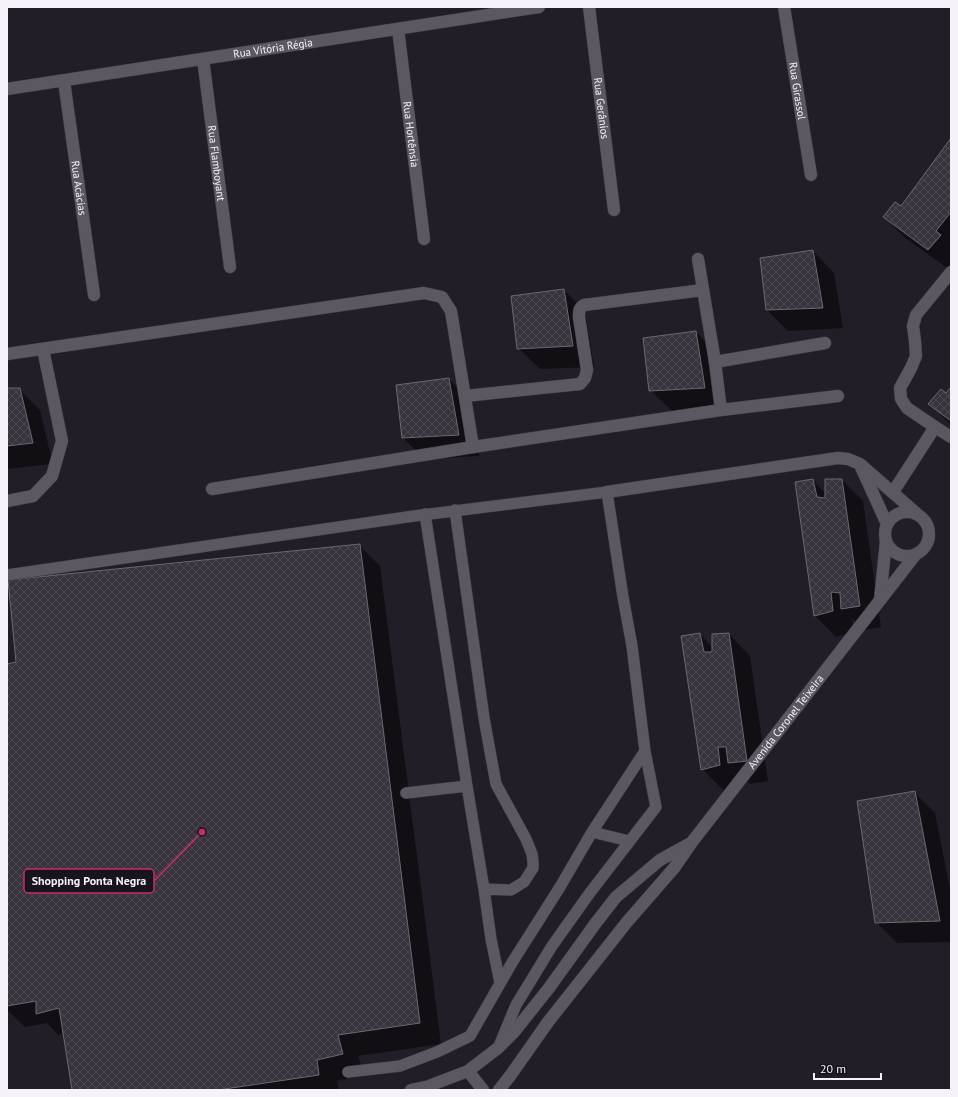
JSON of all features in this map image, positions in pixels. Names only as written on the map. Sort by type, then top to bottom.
[{"type":"street","name":"Rua Vitória Régia","points":[[7,89],[539,7]]},
{"type":"street","name":"Rua Gerânios","points":[[590,7],[614,210]]},
{"type":"street","name":"Rua Girassol","points":[[784,7],[811,175]]},
{"type":"street","name":"Rua Hortênsia","points":[[398,29],[424,239]]},
{"type":"street","name":"Rua Flamboyant","points":[[203,59],[230,267]]},
{"type":"street","name":"Rua Acácias","points":[[64,81],[94,295]]},
{"type":"street","points":[[698,259],[715,362],[721,410]]},
{"type":"street","points":[[951,272],[916,315],[912,326],[916,356],[912,368],[900,388],[901,399],[906,408],[951,437]]},
{"type":"street","points":[[465,396],[580,384],[585,378],[587,370],[578,317],[581,307],[584,305],[703,290]]},
{"type":"street","points":[[7,354],[424,293],[442,297],[451,311],[473,447]]},
{"type":"street","points":[[715,362],[825,343]]},
{"type":"street","points":[[7,501],[33,496],[52,476],[62,441],[43,349]]},
{"type":"street","points":[[212,489],[473,447],[721,410],[838,396]]},
{"type":"street","points":[[893,492],[935,427]]},
{"type":"street","name":"Avenida Coronel Teixeira","points":[[499,1090],[548,1022],[627,922],[674,868],[692,842],[880,600],[916,554],[923,550],[928,543],[928,526],[923,519],[860,464],[848,459],[838,458],[606,492]]},
{"type":"street","points":[[860,464],[887,524]]},
{"type":"street","points":[[880,600],[886,541],[885,532],[887,524],[892,517],[899,513],[907,512],[916,514]]},
{"type":"street","points":[[886,541],[889,548],[901,556],[916,554]]},
{"type":"street","points":[[411,1090],[426,1088],[468,1071],[498,1048],[514,1032],[549,988],[616,897],[660,860],[692,842]]},
{"type":"street","points":[[468,1071],[483,1090]]},
{"type":"lane","points":[[7,575],[425,514],[606,492],[632,646],[645,751],[656,807],[552,946],[516,1005],[498,1048]]},
{"type":"lane","points":[[455,510],[484,718],[496,784],[526,839],[532,854],[533,862],[533,868],[524,882],[511,890],[484,889]]},
{"type":"lane","points":[[425,514],[491,939],[500,983]]},
{"type":"lane","points":[[348,1072],[400,1066],[437,1052],[470,1036],[513,961],[560,887],[592,832],[645,751]]},
{"type":"lane","points":[[406,793],[467,786]]},
{"type":"lane","points":[[592,832],[630,841]]},
{"type":"building","points":[[951,138],[951,212],[936,231],[941,235],[928,250],[883,217],[895,202],[901,206]]},
{"type":"building","points":[[813,250],[823,308],[766,310],[760,258]]},
{"type":"building","points":[[564,289],[573,346],[517,349],[511,296]]},
{"type":"building","points":[[696,331],[705,388],[649,391],[643,338]]},
{"type":"building","points":[[449,378],[459,435],[402,438],[396,385]]},
{"type":"building","points":[[951,387],[951,421],[928,404],[941,389],[946,393]]},
{"type":"building","points":[[7,388],[20,388],[33,443],[7,446]]},
{"type":"building","points":[[813,479],[817,497],[825,498],[825,479],[842,479],[860,606],[841,609],[840,593],[831,592],[833,611],[814,616],[795,482]]},
{"type":"building","points":[[360,544],[420,1023],[338,1035],[343,1054],[317,1060],[319,1075],[218,1090],[72,1090],[59,1008],[36,1014],[36,1001],[7,1006],[7,664],[16,662],[8,580]]},
{"type":"building","points":[[700,633],[704,652],[712,652],[712,634],[729,633],[747,761],[728,763],[726,747],[718,747],[720,765],[701,770],[681,636]]},
{"type":"building","points":[[915,791],[940,921],[875,923],[857,801]]},
{"type":"place","name":"Shopping Ponta Negra","points":[[202,832]]}]
